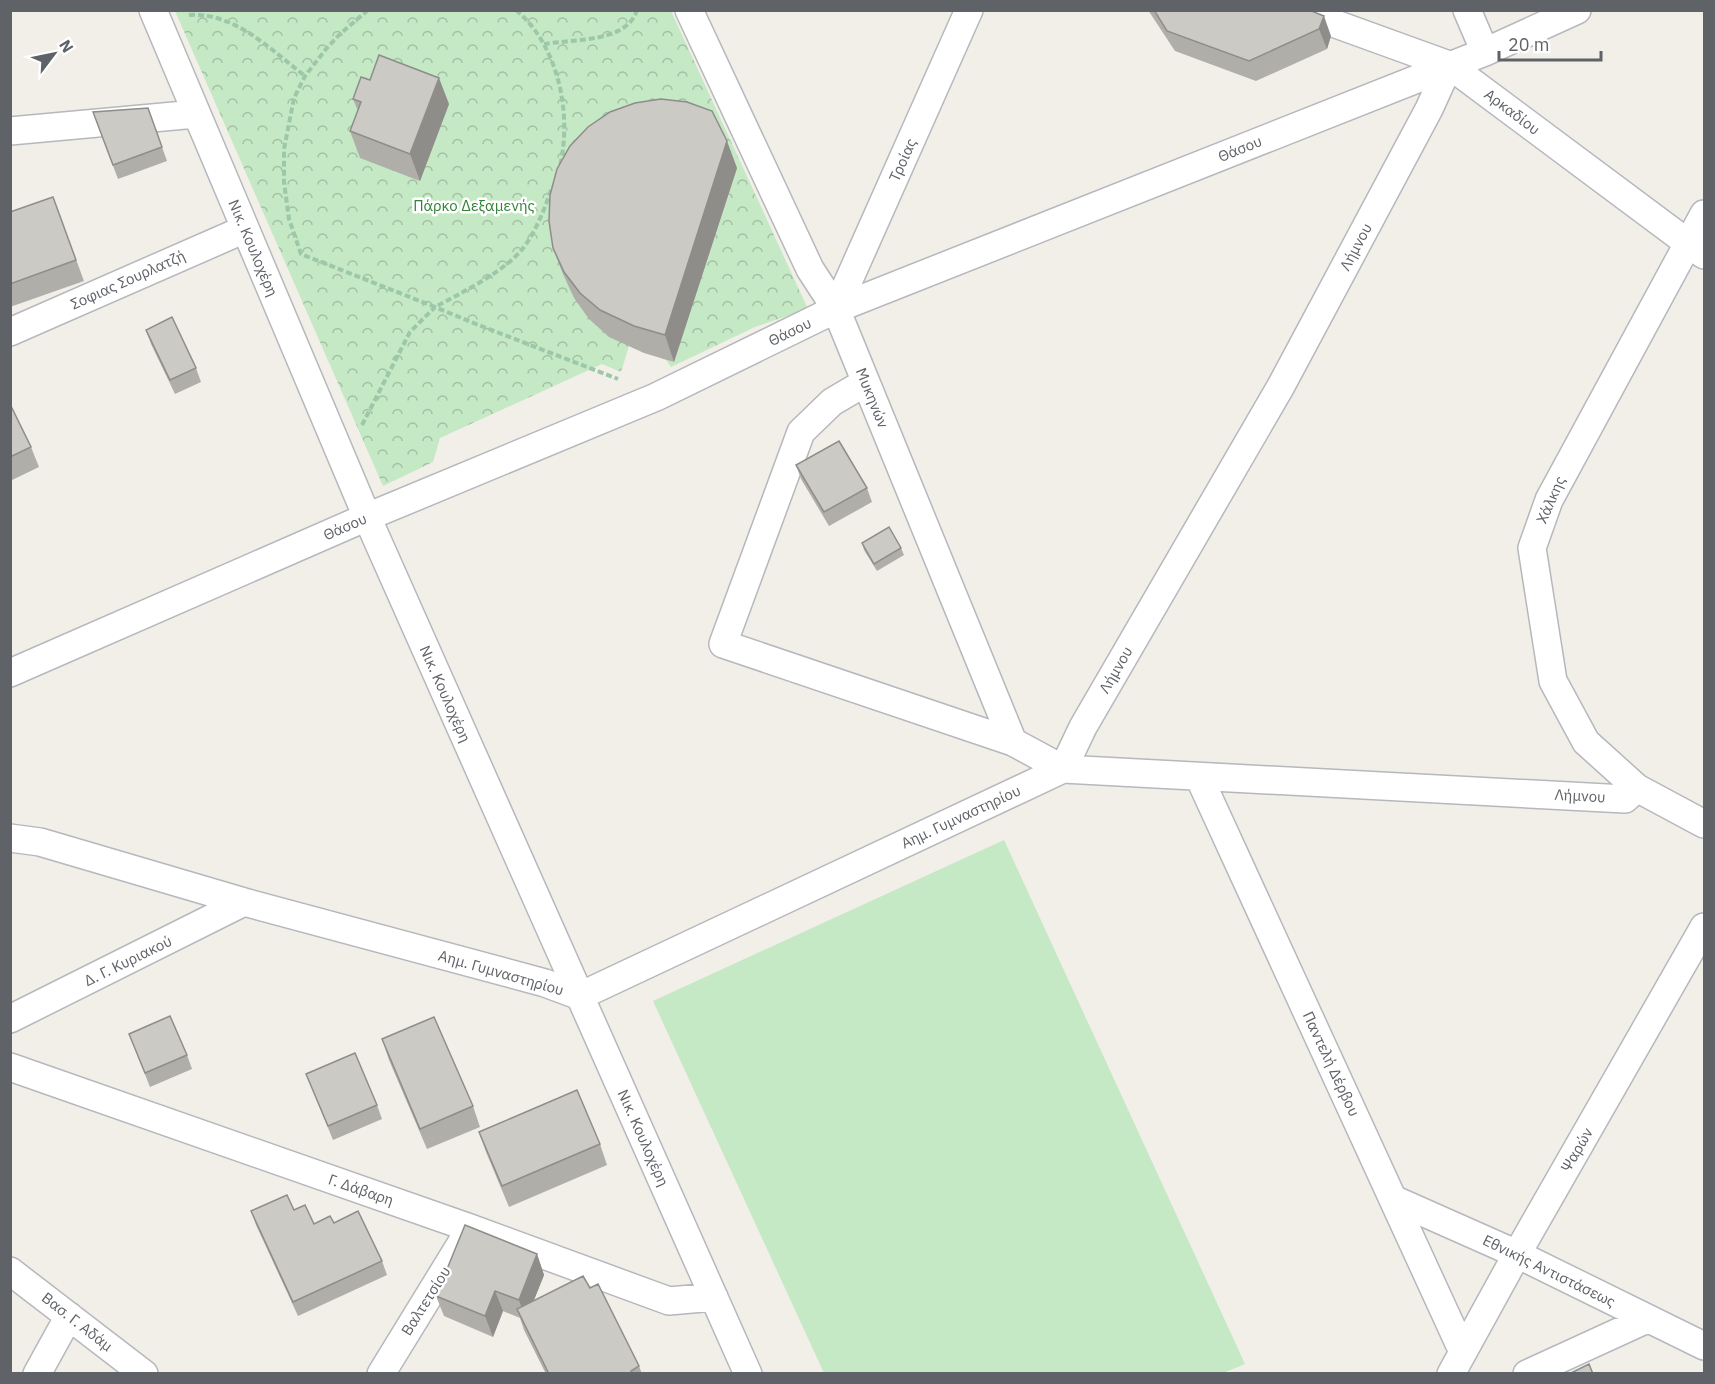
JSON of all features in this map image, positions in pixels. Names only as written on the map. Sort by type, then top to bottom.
[{"type":"street","name":"Μυκηνών","points":[[689,10],[810,269],[836,309],[1013,741]]},
{"type":"street","name":"Τροίας","points":[[836,309],[969,10]]},
{"type":"street","name":"Αρκαδίου","points":[[1296,10],[1449,65],[1697,249]]},
{"type":"street","points":[[1467,10],[1485,52]]},
{"type":"street","name":"Θάσου","points":[[10,673],[367,517],[656,397],[836,309],[1485,52],[1577,10]]},
{"type":"street","name":"Νικ. Κουλοχέρη","points":[[156,17],[367,517],[714,1297],[745,1372]]},
{"type":"street","name":"Λήμνου","points":[[1449,65],[1429,109],[1281,386],[1083,727],[1063,769],[1625,799],[1637,788]]},
{"type":"street","points":[[10,131],[196,114]]},
{"type":"street","name":"Χάλκης","points":[[1704,214],[1697,249],[1549,500],[1532,548],[1553,681],[1586,742],[1637,788],[1704,824]]},
{"type":"street","name":"Σοφιας Σουρλατζή","points":[[10,332],[245,229]]},
{"type":"street","points":[[866,382],[832,402],[801,432],[723,644],[1013,741],[1063,769]]},
{"type":"street","name":"Αημ. Γυμναστηρίου","points":[[10,838],[40,842],[244,902],[545,983],[580,996],[1063,769]]},
{"type":"street","name":"Παντελή Δέρβου","points":[[1199,777],[1393,1199],[1457,1363]]},
{"type":"street","name":"Δ. Γ. Κυριακού","points":[[10,1019],[244,902]]},
{"type":"street","name":"Ψαρών","points":[[1457,1363],[1704,927]]},
{"type":"street","name":"Γ. Δάβαρη","points":[[10,1067],[470,1228],[669,1301],[714,1297]]},
{"type":"street","name":"Εθνικής Αντιστάσεως","points":[[1393,1199],[1517,1254],[1704,1346]]},
{"type":"street","name":"Βαλτετσίου","points":[[381,1374],[470,1228]]},
{"type":"street","name":"Βασ. Γ. Αδάμ","points":[[10,1271],[144,1374]]},
{"type":"street","points":[[38,1374],[69,1316]]},
{"type":"street","points":[[1527,1374],[1647,1319]]},
{"type":"path","points":[[368,10],[340,34],[305,76],[294,98],[284,149],[284,182],[289,219],[301,254],[626,382],[656,397]]},
{"type":"path","points":[[516,10],[534,28],[544,44],[559,82],[565,147],[558,173]]},
{"type":"path","points":[[544,44],[610,35],[626,28],[638,10]]},
{"type":"path","points":[[156,17],[206,14],[220,18],[249,34],[305,76]]},
{"type":"path","points":[[342,459],[360,432],[410,332],[435,307],[499,269],[523,248],[539,221],[555,180]]},
{"type":"green space","name":"Πάρκο Δεξαμενής","points":[[175,11],[671,11],[808,309],[755,327],[671,367],[666,360],[629,346],[621,372],[602,364],[440,438],[433,462],[383,486]]},
{"type":"green space","points":[[1004,840],[1245,1364],[1223,1373],[824,1373],[653,1001]]},
{"type":"building","points":[[1154,10],[1309,10],[1324,16],[1319,29],[1249,61],[1167,31]]},
{"type":"building","points":[[379,55],[439,78],[410,154],[350,131],[361,102],[353,99],[361,77],[370,80]]},
{"type":"building","points":[[661,99],[687,102],[712,111],[727,141],[665,335],[634,326],[600,310],[580,293],[564,272],[553,248],[549,221],[550,195],[557,169],[570,146],[588,127],[610,112],[635,103]]},
{"type":"building","points":[[148,108],[162,147],[113,165],[93,112]]},
{"type":"building","points":[[53,197],[76,260],[10,284],[10,212]]},
{"type":"building","points":[[172,317],[196,368],[170,380],[146,330]]},
{"type":"building","points":[[10,404],[31,447],[10,457]]},
{"type":"building","points":[[839,441],[867,488],[824,512],[796,465]]},
{"type":"building","points":[[889,527],[901,548],[874,564],[862,543]]},
{"type":"building","points":[[170,1016],[187,1055],[145,1073],[129,1034]]},
{"type":"building","points":[[434,1017],[473,1106],[420,1129],[382,1039]]},
{"type":"building","points":[[355,1053],[377,1105],[328,1126],[306,1074]]},
{"type":"building","points":[[577,1090],[600,1144],[502,1186],[479,1132]]},
{"type":"building","points":[[287,1195],[294,1210],[305,1205],[314,1224],[330,1216],[334,1223],[358,1211],[382,1261],[293,1302],[251,1211]]},
{"type":"building","points":[[465,1225],[537,1254],[519,1300],[495,1291],[485,1316],[436,1296]]},
{"type":"building","points":[[583,1276],[590,1288],[598,1284],[639,1366],[631,1371],[633,1374],[549,1374],[517,1309]]},
{"type":"building","points":[[1589,1364],[1593,1374],[1569,1374]]}]
